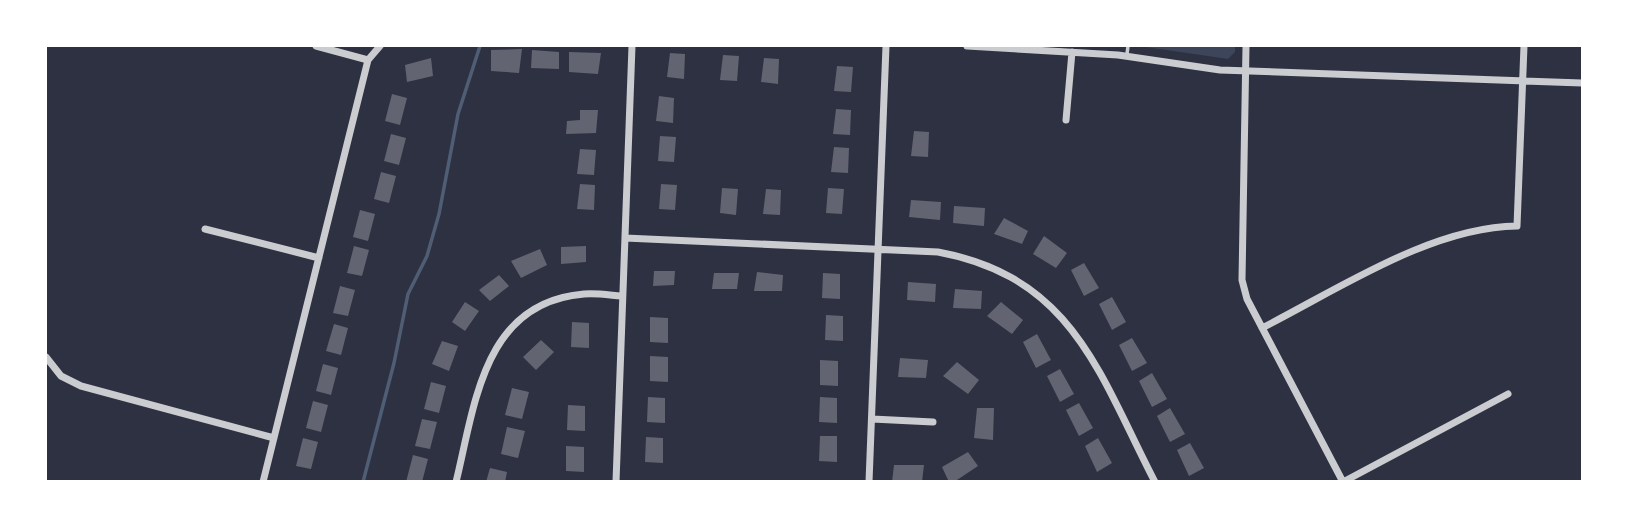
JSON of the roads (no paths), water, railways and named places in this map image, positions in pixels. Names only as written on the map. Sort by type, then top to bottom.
[{"type":"street","points":[[316,46],[368,60]]},
{"type":"street","points":[[263,481],[368,60],[380,46]]},
{"type":"street","points":[[616,481],[632,46]]},
{"type":"street","points":[[869,481],[886,46]]},
{"type":"street","points":[[967,46],[1072,51],[1220,70],[1583,83]]},
{"type":"street","points":[[1246,46],[1240,263],[1247,299],[1343,481],[1508,394]]},
{"type":"street","points":[[1262,328],[1433,242],[1490,227],[1517,226],[1524,46]]},
{"type":"street","points":[[1066,120],[1072,51]]},
{"type":"street","points":[[205,229],[318,258]]},
{"type":"street","points":[[625,238],[938,252],[967,257],[1029,287],[1058,310],[1081,341],[1155,481]]},
{"type":"street","points":[[456,481],[480,382],[490,355],[513,326],[530,313],[558,299],[584,294],[621,296]]},
{"type":"street","points":[[46,357],[61,376],[80,386],[274,438]]},
{"type":"street","points":[[872,419],[933,422]]},
{"type":"lane","points":[[1126,57],[1128,46]]},
{"type":"waterway","points":[[363,482],[394,363],[408,294],[427,256],[439,214],[458,114],[480,46]]}]
